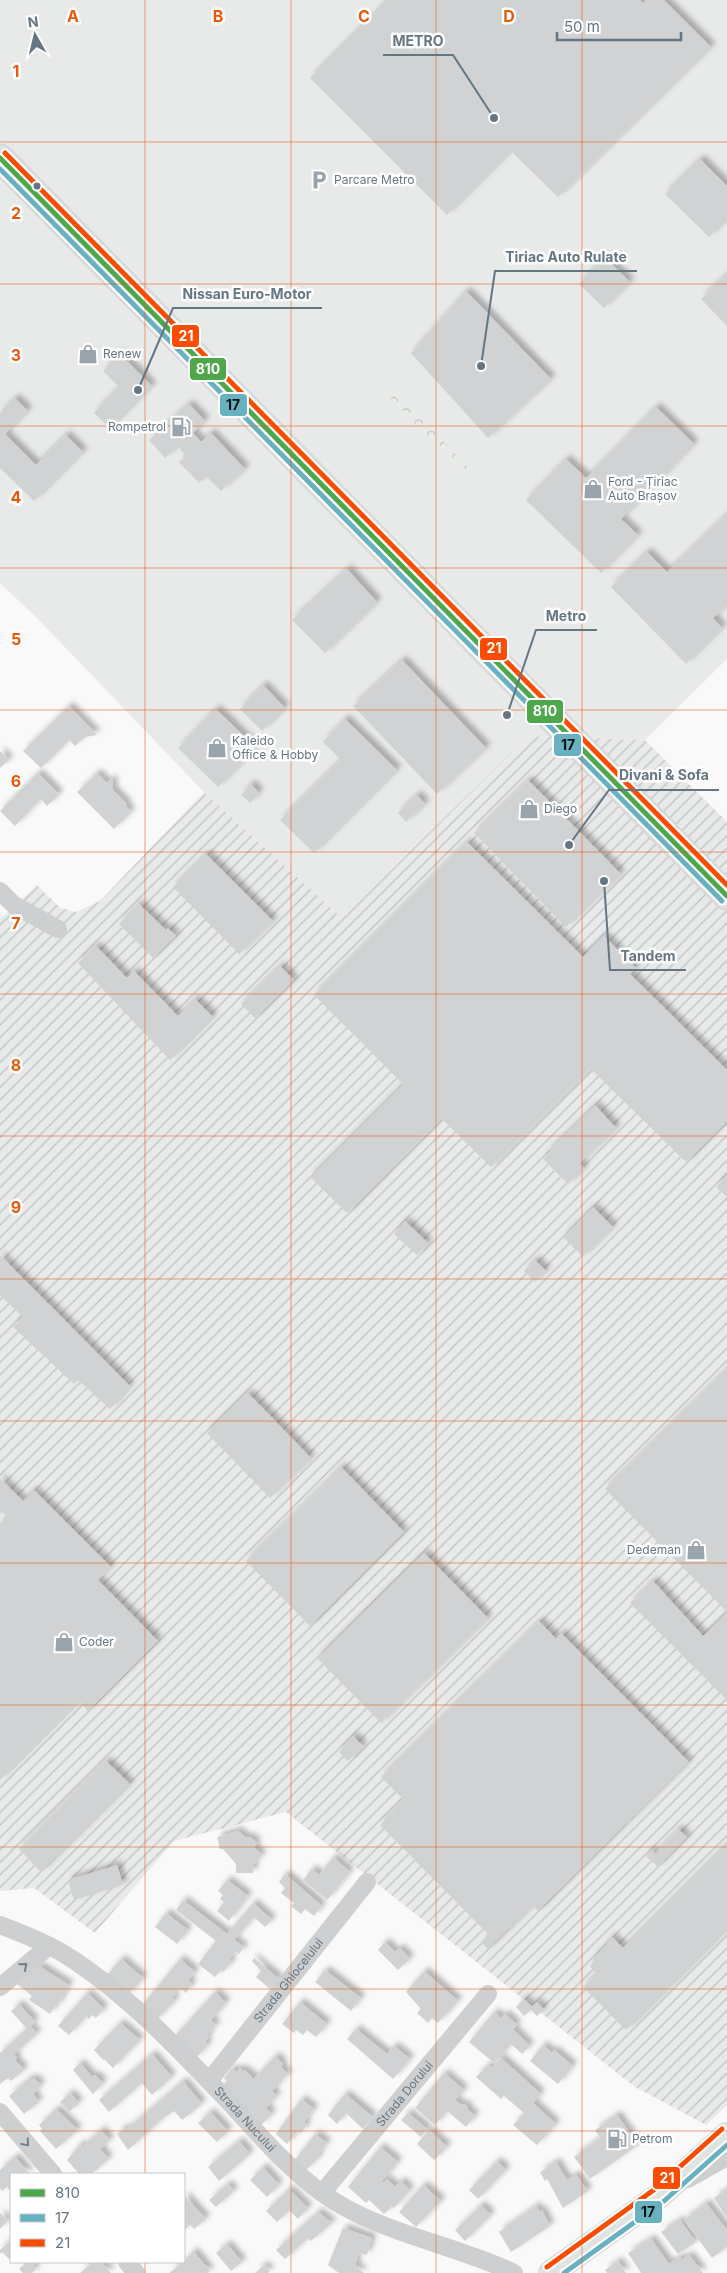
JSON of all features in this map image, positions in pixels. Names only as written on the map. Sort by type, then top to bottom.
[{"type":"main road","points":[[0,158],[727,896]]},
{"type":"street","points":[[0,891],[14,905],[58,929]]},
{"type":"street","name":"Strada Ghiocelului","points":[[209,2081],[367,1882]]},
{"type":"street","name":"Strada Nucului","points":[[0,1925],[49,1946],[75,1961],[132,2006],[209,2081],[277,2154],[322,2193],[347,2210],[514,2273]]},
{"type":"street","points":[[0,1986],[49,1946]]},
{"type":"street","name":"Strada Dorului","points":[[322,2193],[488,1994]]},
{"type":"street","points":[[0,2112],[52,2173]]},
{"type":"street","points":[[660,2196],[727,2135]]},
{"type":"street","points":[[551,2273],[660,2196],[727,2157]]},
{"type":"street","points":[[127,2263],[136,2273]]},
{"type":"shaded area","points":[[0,0],[727,0],[727,659],[645,740],[528,736],[342,918],[204,792],[35,616],[0,583]]},
{"type":"shaded area","points":[[528,736],[645,740],[727,822],[727,2105],[706,2125],[635,2087],[286,1812],[174,1841],[95,1933],[34,1888],[0,1891],[0,919],[37,885],[60,908],[76,912],[100,901],[204,792],[342,918]]},
{"type":"green space","points":[[390,386],[470,469],[463,474],[384,391]]},
{"type":"building","points":[[388,0],[640,0],[643,3],[646,0],[664,0],[711,47],[558,197],[511,151],[447,215],[310,78]]},
{"type":"building","points":[[700,159],[727,186],[727,219],[709,237],[665,194]]},
{"type":"building","points":[[604,257],[630,282],[604,308],[579,284]]},
{"type":"building","points":[[727,274],[727,326],[701,299]]},
{"type":"building","points":[[466,291],[551,379],[488,438],[411,353]]},
{"type":"building","points":[[120,354],[152,386],[110,428],[94,413],[119,387],[103,371]]},
{"type":"building","points":[[15,398],[28,411],[5,434],[36,465],[66,435],[83,452],[34,501],[0,468],[0,413]]},
{"type":"building","points":[[189,404],[205,421],[193,433],[201,442],[211,433],[245,469],[221,491],[206,476],[199,483],[179,462],[186,456],[178,446],[165,458],[149,440]]},
{"type":"building","name":"Ford - Țiriac Auto Brașov","points":[[656,407],[694,444],[621,519],[638,535],[601,573],[526,500],[566,459],[586,478]]},
{"type":"building","points":[[727,514],[727,605],[713,618],[722,628],[686,664],[611,587],[647,552],[667,572]]},
{"type":"building","points":[[347,569],[377,602],[325,653],[292,620]]},
{"type":"building","points":[[402,660],[486,748],[437,794],[353,706]]},
{"type":"building","points":[[263,685],[285,708],[262,731],[240,709]]},
{"type":"building","points":[[69,706],[97,735],[84,737],[75,746],[69,740],[41,768],[23,751]]},
{"type":"building","name":"Kaleido Office & Hobby","points":[[216,709],[256,748],[218,787],[178,748]]},
{"type":"building","points":[[345,719],[397,770],[314,853],[280,820],[341,760],[323,742]]},
{"type":"building","points":[[0,751],[9,760],[0,768]]},
{"type":"building","points":[[38,773],[59,794],[47,806],[41,799],[15,826],[0,811]]},
{"type":"building","points":[[97,773],[107,783],[113,778],[113,790],[127,804],[126,806],[131,812],[114,829],[77,792]]},
{"type":"building","points":[[528,780],[621,874],[566,927],[474,833]]},
{"type":"building","points":[[251,784],[259,793],[250,803],[241,795]]},
{"type":"building","points":[[417,795],[425,804],[406,822],[398,813]]},
{"type":"building","points":[[467,842],[583,957],[604,936],[636,968],[630,974],[727,1070],[727,1121],[686,1162],[590,1068],[491,1167],[441,1118],[347,1213],[310,1177],[403,1084],[314,995]]},
{"type":"building","points":[[206,854],[273,921],[239,954],[173,887]]},
{"type":"building","points":[[139,904],[166,930],[168,928],[176,936],[153,958],[119,924]]},
{"type":"building","points":[[96,946],[127,978],[134,971],[178,1016],[195,999],[213,1017],[170,1060],[78,963]]},
{"type":"building","points":[[280,966],[294,980],[255,1018],[241,1004]]},
{"type":"building","points":[[595,1105],[616,1128],[580,1163],[584,1168],[568,1184],[543,1159],[550,1152],[549,1150]]},
{"type":"building","points":[[727,1176],[727,1197],[716,1187]]},
{"type":"building","points":[[593,1207],[613,1227],[583,1257],[563,1237]]},
{"type":"building","points":[[405,1221],[428,1243],[417,1255],[394,1234]]},
{"type":"building","points":[[0,1255],[130,1386],[110,1409],[78,1380],[74,1384],[13,1327],[23,1317],[0,1295]]},
{"type":"building","points":[[535,1260],[546,1271],[535,1282],[524,1271]]},
{"type":"building","name":"Dedeman","points":[[727,1369],[727,1612],[605,1489]]},
{"type":"building","points":[[248,1393],[311,1458],[270,1498],[207,1433]]},
{"type":"building","points":[[341,1467],[404,1532],[310,1626],[246,1561]]},
{"type":"building","points":[[0,1478],[23,1501],[34,1490],[111,1567],[98,1580],[158,1641],[88,1711],[79,1701],[0,1780],[0,1524],[7,1517],[0,1510]]},
{"type":"building","points":[[424,1553],[488,1618],[381,1723],[317,1658]]},
{"type":"building","points":[[653,1581],[703,1636],[727,1615],[727,1700],[630,1603]]},
{"type":"building","points":[[539,1621],[556,1639],[561,1633],[689,1762],[538,1911],[533,1906],[488,1949],[482,1943],[489,1935],[380,1825],[404,1800],[381,1777]]},
{"type":"building","points":[[353,1736],[363,1746],[348,1761],[339,1752]]},
{"type":"building","points":[[106,1761],[130,1784],[41,1872],[19,1849]]},
{"type":"building","points":[[678,1829],[687,1837],[658,1867],[646,1856],[651,1850],[655,1854]]},
{"type":"building","points":[[238,1831],[246,1838],[250,1837],[257,1843],[254,1847],[262,1855],[254,1864],[253,1873],[236,1873],[236,1864],[223,1849],[220,1849],[217,1837]]},
{"type":"building","points":[[727,1844],[727,1929],[626,2030],[583,1987],[597,1974],[590,1966],[594,1961],[593,1959],[612,1937],[623,1948]]},
{"type":"building","points":[[333,1857],[350,1872],[327,1900],[303,1880],[312,1869],[319,1875]]},
{"type":"building","points":[[117,1865],[123,1885],[74,1900],[68,1880]]},
{"type":"building","points":[[285,1874],[322,1906],[314,1916],[305,1909],[301,1914],[291,1906],[294,1903],[281,1893],[285,1888],[279,1882]]},
{"type":"building","points":[[227,1880],[248,1896],[229,1921],[217,1911],[224,1902],[220,1899],[223,1895],[218,1891]]},
{"type":"building","points":[[183,1900],[227,1934],[253,1903],[272,1920],[265,1927],[254,1917],[234,1940],[244,1947],[239,1954],[236,1951],[229,1960],[232,1962],[223,1972],[221,1970],[215,1977],[198,1964],[216,1941],[176,1910]]},
{"type":"building","points":[[166,1913],[188,1930],[177,1944],[155,1927]]},
{"type":"building","points":[[385,1942],[395,1952],[400,1948],[410,1959],[398,1970],[378,1950]]},
{"type":"building","points":[[254,1958],[279,1979],[270,1989],[256,1977],[261,1971],[252,1961]]},
{"type":"building","points":[[121,1959],[143,1978],[128,1995],[106,1976]]},
{"type":"building","points":[[180,1959],[195,1972],[188,1981],[192,1984],[186,1993],[180,1988],[172,1998],[175,2001],[155,2021],[140,2008]]},
{"type":"building","points":[[39,1966],[69,1985],[57,2007],[55,2006],[50,2014],[29,2000],[32,1996],[17,1984]]},
{"type":"building","points":[[325,1970],[361,1998],[351,2011],[315,1982]]},
{"type":"building","points":[[424,1971],[458,2001],[438,2023],[432,2018],[428,2023],[417,2013],[421,2009],[406,1992]]},
{"type":"building","points":[[215,1992],[226,2003],[211,2020],[216,2025],[207,2035],[209,2036],[205,2042],[208,2045],[196,2058],[173,2038]]},
{"type":"building","points":[[87,1993],[104,2009],[96,2018],[92,2015],[89,2019],[86,2016],[69,2035],[58,2026]]},
{"type":"building","points":[[524,1999],[532,2007],[536,2002],[544,2009],[537,2016],[531,2010],[524,2016],[516,2007]]},
{"type":"building","points":[[300,2002],[327,2024],[316,2037],[307,2030],[303,2035],[296,2030],[294,2033],[282,2024]]},
{"type":"building","points":[[19,2004],[35,2022],[30,2026],[37,2034],[14,2054],[17,2058],[15,2060],[24,2070],[11,2081],[8,2078],[0,2084],[0,2053],[27,2029],[11,2011]]},
{"type":"building","points":[[494,2012],[501,2018],[505,2014],[517,2025],[513,2029],[530,2046],[522,2054],[511,2044],[494,2063],[469,2042]]},
{"type":"building","points":[[120,2023],[140,2040],[113,2068],[94,2050]]},
{"type":"building","points":[[356,2029],[387,2054],[394,2046],[410,2059],[393,2079],[347,2039]]},
{"type":"building","points":[[543,2045],[552,2053],[554,2050],[573,2066],[558,2084],[530,2061]]},
{"type":"building","points":[[152,2054],[172,2077],[152,2095],[142,2083],[109,2112],[99,2100]]},
{"type":"building","points":[[275,2056],[283,2064],[281,2067],[288,2074],[272,2091],[277,2096],[266,2108],[272,2114],[261,2125],[221,2087],[227,2081],[224,2078],[232,2068],[236,2072],[240,2068],[244,2072],[245,2070],[254,2079]]},
{"type":"building","points":[[501,2058],[541,2094],[533,2103],[556,2124],[537,2145],[513,2125],[524,2113],[504,2096],[501,2099],[476,2077],[488,2065],[492,2068]]},
{"type":"building","points":[[80,2063],[92,2077],[95,2075],[103,2083],[93,2094],[73,2070]]},
{"type":"building","points":[[444,2073],[464,2090],[455,2100],[468,2107],[467,2109],[475,2116],[466,2127],[447,2111],[435,2125],[415,2108]]},
{"type":"building","points":[[30,2078],[32,2081],[34,2078],[41,2085],[33,2094],[39,2102],[24,2114],[9,2096]]},
{"type":"building","points":[[183,2081],[202,2104],[182,2120],[174,2111],[163,2118],[128,2150],[117,2134],[124,2128],[126,2130]]},
{"type":"building","points":[[70,2093],[79,2103],[69,2112],[60,2102]]},
{"type":"building","points":[[345,2094],[373,2117],[363,2129],[346,2113],[337,2124],[328,2115]]},
{"type":"building","points":[[301,2099],[314,2109],[304,2122],[307,2125],[301,2133],[298,2131],[287,2144],[276,2134]]},
{"type":"building","points":[[56,2109],[78,2130],[56,2149],[40,2131],[42,2129],[39,2125]]},
{"type":"building","points":[[210,2112],[228,2131],[217,2142],[198,2123]]},
{"type":"building","points":[[408,2113],[427,2129],[421,2137],[401,2120]]},
{"type":"building","points":[[617,2115],[638,2145],[590,2179],[574,2157],[600,2138],[595,2130]]},
{"type":"building","points":[[101,2130],[110,2140],[100,2149],[109,2159],[92,2173],[78,2173],[67,2160],[80,2144],[82,2147]]},
{"type":"building","points":[[429,2130],[447,2147],[434,2160],[417,2144]]},
{"type":"building","points":[[315,2134],[327,2143],[318,2154],[320,2156],[306,2170],[294,2161]]},
{"type":"building","points":[[239,2141],[250,2154],[219,2181],[208,2167]]},
{"type":"building","points":[[380,2147],[398,2162],[382,2181],[383,2183],[387,2179],[395,2187],[401,2181],[410,2190],[394,2208],[392,2206],[384,2214],[369,2200],[366,2203],[348,2187]]},
{"type":"building","points":[[15,2157],[29,2173],[10,2173],[10,2191],[7,2187],[2,2191],[0,2188],[0,2170]]},
{"type":"building","points":[[497,2161],[506,2170],[478,2199],[469,2190]]},
{"type":"building","points":[[556,2162],[567,2180],[576,2175],[588,2191],[563,2208],[547,2179],[545,2181],[540,2172]]},
{"type":"building","points":[[263,2167],[279,2185],[267,2197],[250,2180]]},
{"type":"building","points":[[228,2184],[234,2191],[216,2207],[209,2200]]},
{"type":"building","points":[[423,2185],[441,2201],[416,2227],[399,2212]]},
{"type":"building","points":[[289,2189],[308,2208],[298,2219],[289,2210],[277,2222],[266,2211]]},
{"type":"building","points":[[727,2189],[727,2218],[714,2198]]},
{"type":"building","points":[[185,2196],[206,2219],[194,2229],[190,2225],[185,2230]]},
{"type":"building","points":[[706,2203],[727,2230],[727,2247],[712,2258],[684,2220]]},
{"type":"building","points":[[481,2205],[491,2215],[465,2241],[455,2230]]},
{"type":"building","points":[[536,2206],[540,2212],[542,2210],[550,2226],[511,2252],[499,2232]]},
{"type":"building","points":[[318,2212],[332,2223],[311,2241],[308,2238],[285,2259],[276,2250]]},
{"type":"building","points":[[0,2213],[8,2221],[0,2229]]},
{"type":"building","points":[[680,2220],[696,2242],[678,2254],[661,2232]]},
{"type":"building","points":[[343,2228],[372,2238],[367,2255],[359,2253],[355,2265],[364,2273],[339,2273],[328,2265]]},
{"type":"building","points":[[651,2239],[669,2264],[680,2257],[682,2260],[689,2255],[703,2273],[641,2273],[628,2253]]},
{"type":"building","points":[[10,2241],[9,2259],[2,2252],[0,2254],[0,2250]]},
{"type":"building","points":[[227,2244],[242,2262],[231,2271],[216,2253]]},
{"type":"building","points":[[193,2251],[210,2271],[208,2273],[169,2273],[185,2263]]},
{"type":"building","points":[[618,2261],[626,2273],[607,2273],[605,2270]]},
{"type":"building","points":[[26,2263],[36,2263],[33,2266],[36,2269],[32,2273],[23,2273],[19,2269]]},
{"type":"building","points":[[92,2263],[102,2263],[111,2273],[80,2273]]},
{"type":"building","points":[[264,2265],[270,2271],[268,2273],[255,2273]]},
{"type":"transit line","name":"21","points":[[5,153],[727,885]]},
{"type":"transit line","name":"810","points":[[0,158],[727,896]]},
{"type":"transit line","name":"17","points":[[0,169],[722,901]]},
{"type":"transit line","name":"21","points":[[547,2267],[655,2189],[722,2129]]},
{"type":"transit line","name":"17","points":[[564,2273],[664,2201],[727,2145]]},
{"type":"place","name":"METRO","points":[[494,118]]},
{"type":"place","name":"Parcare Metro","points":[[319,180]]},
{"type":"place","name":"Renew","points":[[88,354]]},
{"type":"place","name":"Tiriac Auto Rulate","points":[[481,366]]},
{"type":"place","name":"Nissan Euro-Motor","points":[[138,390]]},
{"type":"place","name":"Rompetrol","points":[[181,427]]},
{"type":"place","name":"Ford - Țiriac Auto Brașov","points":[[593,489]]},
{"type":"place","name":"Metro","points":[[507,715]]},
{"type":"place","name":"Kaleido Office & Hobby","points":[[217,748]]},
{"type":"place","name":"Diego","points":[[529,809]]},
{"type":"place","name":"Divani & Sofa","points":[[569,845]]},
{"type":"place","name":"Tandem","points":[[604,881]]},
{"type":"place","name":"Dedeman","points":[[696,1550]]},
{"type":"place","name":"Coder","points":[[64,1642]]},
{"type":"place","name":"Petrom","points":[[617,2139]]}]
